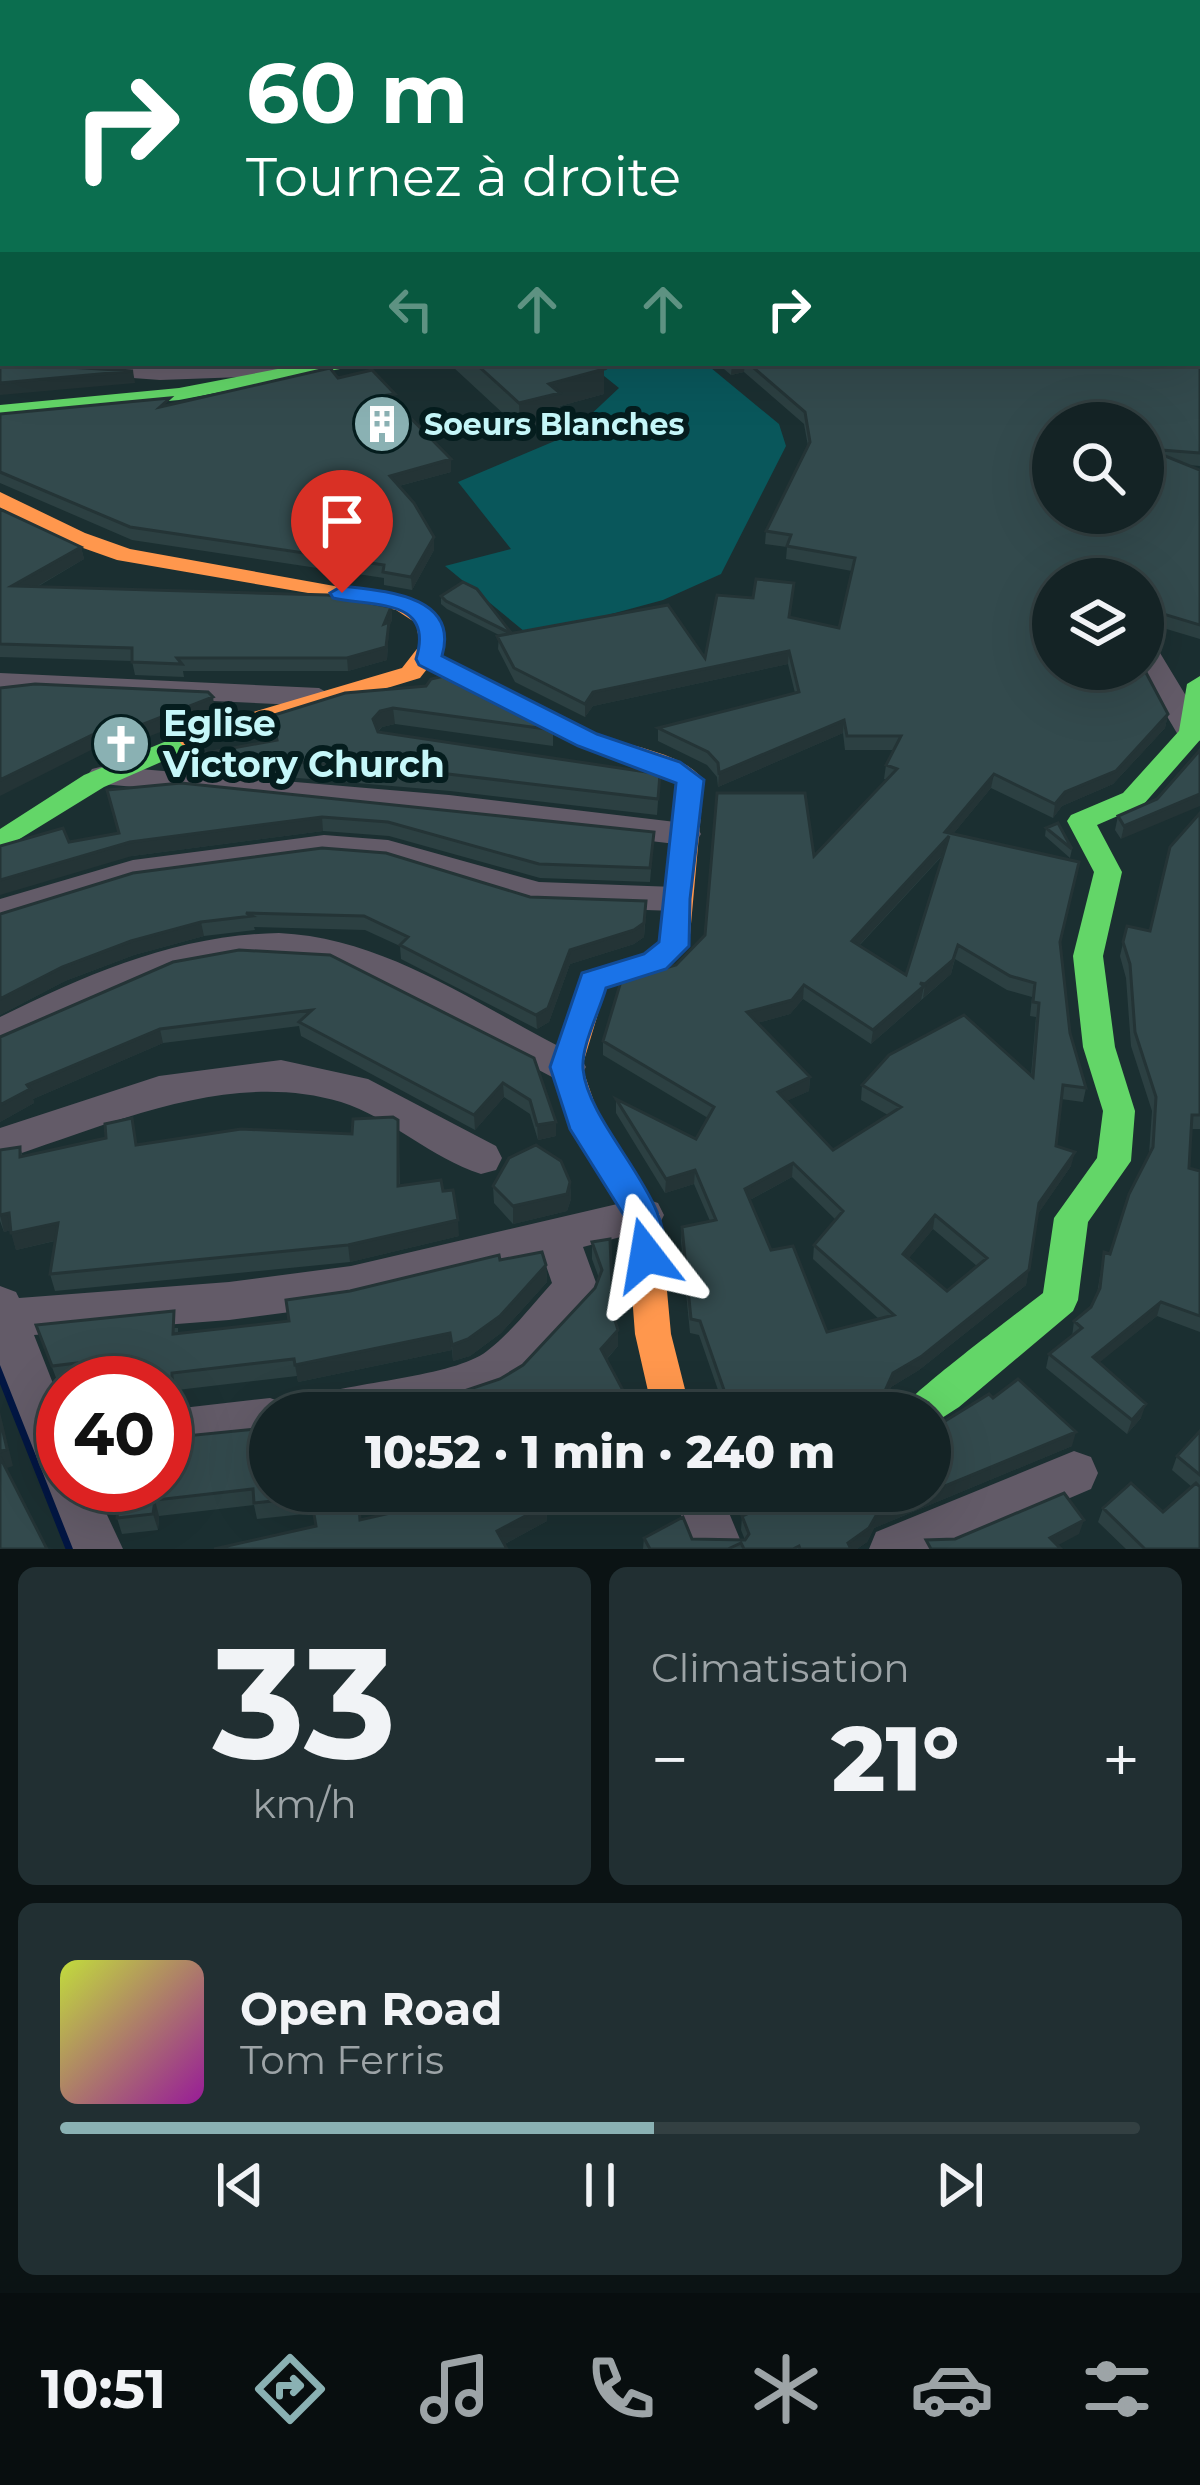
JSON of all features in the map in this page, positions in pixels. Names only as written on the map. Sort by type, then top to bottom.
[{"type":"street","points":[[66,366],[160,373],[309,366]]},
{"type":"street","points":[[0,411],[179,394],[267,370]]},
{"type":"street","points":[[0,500],[55,529],[119,554],[192,570],[387,599],[418,609],[431,625],[434,641],[428,659],[411,673],[192,737],[104,776],[0,842]]},
{"type":"street","points":[[428,659],[588,740],[671,768],[690,780]]},
{"type":"street","points":[[0,682],[319,698]]},
{"type":"street","points":[[950,1392],[1060,1300],[1072,1218],[1114,1161],[1119,1111],[1099,1047],[1088,956],[1108,872],[1081,821],[1132,800],[1192,733],[1200,684]]},
{"type":"street","points":[[1164,685],[1192,733]]},
{"type":"street","points":[[571,765],[690,780]]},
{"type":"street","points":[[104,776],[449,806],[684,835]]},
{"type":"street","points":[[667,1392],[652,1334],[643,1215],[587,1129],[566,1067],[593,980],[655,962],[674,946],[690,780]]},
{"type":"street","points":[[0,912],[133,872],[324,846],[388,851],[521,887],[531,894],[675,899]]},
{"type":"street","points":[[0,1034],[109,979],[164,959],[259,946],[309,948],[350,956],[566,1067]]},
{"type":"street","points":[[0,1144],[159,1091],[281,1075],[354,1090],[481,1158]]},
{"type":"street","points":[[36,1393],[4,1312],[351,1285],[643,1215]]},
{"type":"street","points":[[417,1392],[504,1366],[576,1288],[558,1238]]},
{"type":"street","points":[[192,1428],[249,1421]]},
{"type":"street","points":[[894,1549],[1074,1473]]},
{"type":"street","points":[[83,1512],[98,1549]]},
{"type":"street","points":[[704,1512],[719,1549]]},
{"type":"shaded area","points":[[592,366],[709,366],[779,424],[786,446],[721,574],[663,600],[530,636],[445,566],[511,549],[458,482],[569,435],[619,388]]},
{"type":"building","points":[[0,366],[133,371],[0,383]]},
{"type":"building","points":[[478,366],[604,369],[549,384],[560,393],[519,403]]},
{"type":"building","points":[[751,366],[1200,366],[1200,453],[1164,450],[1164,402],[1032,402],[1032,534],[1164,534],[1164,455],[1200,470],[1200,625],[1164,614],[1164,558],[1032,558],[1032,690],[1155,690],[1168,714],[1116,771],[1065,792],[1055,804],[994,774],[945,832],[1079,862],[1060,942],[1070,1033],[1086,1088],[1063,1085],[1056,1146],[1075,1152],[1039,1203],[1029,1270],[922,1356],[893,1373],[885,1392],[725,1392],[700,1321],[691,1319],[682,1227],[716,1220],[695,1170],[666,1179],[616,1099],[696,1139],[714,1107],[603,1041],[621,981],[676,965],[705,935],[717,793],[805,793],[814,856],[897,769],[886,765],[901,736],[847,736],[844,720],[719,773],[718,763],[708,752],[658,728],[799,692],[789,651],[593,692],[585,704],[514,668],[497,636],[668,605],[705,658],[717,595],[753,598],[756,579],[794,583],[789,617],[839,628],[855,558],[787,546],[791,535],[766,531],[810,442],[805,412]],"holes":[[[949,836],[906,975],[852,941]],[[958,945],[1010,976],[1035,983],[1033,1002],[1039,1003],[1033,1077],[964,1015],[889,1055],[862,1085],[901,1107],[833,1150],[778,1092],[810,1077],[747,1012],[792,1000],[804,985],[873,1030],[924,986],[920,983],[925,984],[953,960]],[[793,1163],[843,1211],[814,1245],[894,1315],[827,1332],[793,1246],[771,1250],[745,1189]],[[935,1215],[987,1258],[947,1291],[903,1254]]]},
{"type":"building","points":[[330,368],[338,378],[372,370],[395,394],[388,395],[451,459],[390,476],[414,503],[434,537],[411,577],[383,572],[384,565],[130,527],[0,472],[0,414],[170,398],[160,407]]},
{"type":"building","points":[[0,509],[81,547],[12,586],[328,595],[391,607],[384,624],[389,622],[386,647],[347,658],[177,658],[182,664],[132,662],[132,648],[0,644]]},
{"type":"building","points":[[463,582],[477,589],[512,634],[441,596]]},
{"type":"building","points":[[444,676],[553,730],[393,708],[380,711],[373,719],[378,732],[660,774],[658,799],[448,774],[200,754],[277,740],[271,716],[345,693],[426,686],[431,679]]},
{"type":"building","points":[[35,684],[208,692],[213,697],[95,743],[92,735],[0,780],[0,688]]},
{"type":"building","points":[[1200,750],[1200,794],[1124,826],[1118,816],[1157,799]]},
{"type":"building","points":[[181,783],[654,832],[650,868],[539,864],[388,822],[322,817],[130,842],[0,880],[0,846],[63,828],[69,842],[119,833],[107,790]]},
{"type":"building","points":[[1200,813],[1200,1115],[1192,1115],[1189,1168],[1200,1171],[1200,1316],[1161,1302],[1093,1357],[1146,1404],[1132,1420],[1049,1354],[1082,1328],[1074,1321],[1091,1307],[1100,1288],[1104,1252],[1110,1254],[1129,1194],[1153,1147],[1156,1097],[1135,1032],[1130,964],[1123,942],[1127,926],[1150,931],[1170,847]]},
{"type":"building","points":[[1058,823],[1072,849],[1046,828]]},
{"type":"building","points":[[322,848],[386,853],[530,897],[646,901],[644,923],[570,950],[548,1008],[536,1015],[400,945],[408,937],[364,916],[246,913],[252,916],[201,922],[62,967],[0,999],[0,914],[133,873]]},
{"type":"building","points":[[239,950],[330,955],[534,1058],[556,1122],[537,1125],[530,1100],[503,1083],[474,1115],[299,1022],[312,1010],[160,1029],[27,1085],[30,1089],[0,1105],[0,1037],[173,962]]},
{"type":"building","points":[[132,1118],[136,1145],[241,1129],[352,1134],[353,1119],[398,1120],[398,1186],[441,1180],[443,1191],[453,1190],[458,1220],[348,1245],[50,1274],[58,1223],[11,1233],[9,1213],[0,1215],[0,1150],[20,1147],[20,1157],[106,1138],[105,1124]]},
{"type":"building","points":[[536,1145],[561,1161],[570,1182],[567,1194],[513,1206],[493,1186],[509,1158]]},
{"type":"building","points":[[610,1239],[618,1330],[601,1349],[624,1392],[461,1392],[500,1379],[523,1365],[595,1288],[602,1270],[592,1242]]},
{"type":"building","points":[[542,1252],[546,1265],[500,1316],[452,1345],[450,1333],[295,1365],[294,1359],[192,1371],[192,1356],[48,1356],[36,1325],[174,1311],[173,1334],[289,1321],[286,1300],[350,1291],[499,1255],[500,1260]]},
{"type":"building","points":[[1018,1379],[1076,1432],[951,1484],[951,1417],[989,1394],[993,1398]]},
{"type":"building","points":[[0,1419],[7,1449],[0,1452]]},
{"type":"building","points":[[249,1430],[249,1489],[192,1496],[192,1435]]},
{"type":"building","points":[[1200,1431],[1200,1475],[1177,1456]]},
{"type":"building","points":[[0,1457],[47,1549],[0,1549]]},
{"type":"building","points":[[1131,1483],[1163,1512],[1196,1483],[1200,1487],[1200,1549],[1145,1549],[1103,1508]]},
{"type":"building","points":[[1064,1493],[1084,1520],[1050,1538],[1061,1549],[931,1549],[926,1540],[955,1539]]},
{"type":"building","points":[[118,1512],[153,1512],[153,1514],[117,1518]]},
{"type":"building","points":[[314,1512],[359,1512],[360,1520],[395,1512],[533,1512],[497,1531],[507,1549],[214,1549],[316,1526]]},
{"type":"building","points":[[751,1512],[882,1512],[848,1543],[851,1549],[744,1549],[741,1543],[728,1549],[650,1549],[644,1538],[683,1517],[692,1539],[745,1540],[749,1534],[742,1516]]},
{"type":"waterway","points":[[0,1365],[73,1549]]},
{"type":"traffic: fast","points":[[0,411],[179,394],[324,366]]},
{"type":"traffic: fast","points":[[950,1392],[1060,1300],[1071,1218],[1114,1161],[1119,1111],[1099,1047],[1088,956],[1108,872],[1081,821],[1133,799],[1192,733],[1200,684]]},
{"type":"traffic: fast","points":[[0,842],[94,781],[191,739]]},
{"type":"traffic: slow","points":[[0,499],[77,538],[125,555],[373,597],[404,605],[428,620],[432,645],[411,673],[191,739]]},
{"type":"traffic: slow","points":[[429,660],[588,740],[671,768],[690,780],[674,946],[655,962],[593,980],[566,1067],[587,1129],[643,1215],[653,1334],[667,1392]]},
{"type":"place","name":"Soeurs Blanches","points":[[382,424]]},
{"type":"place","name":"Eglise Victory Church","points":[[121,744]]},
{"type":"route","points":[[342,593],[418,609],[431,625],[434,641],[428,659],[588,740],[671,768],[690,780],[674,946],[655,962],[593,980],[566,1067],[587,1129],[643,1215],[646,1255]]}]
